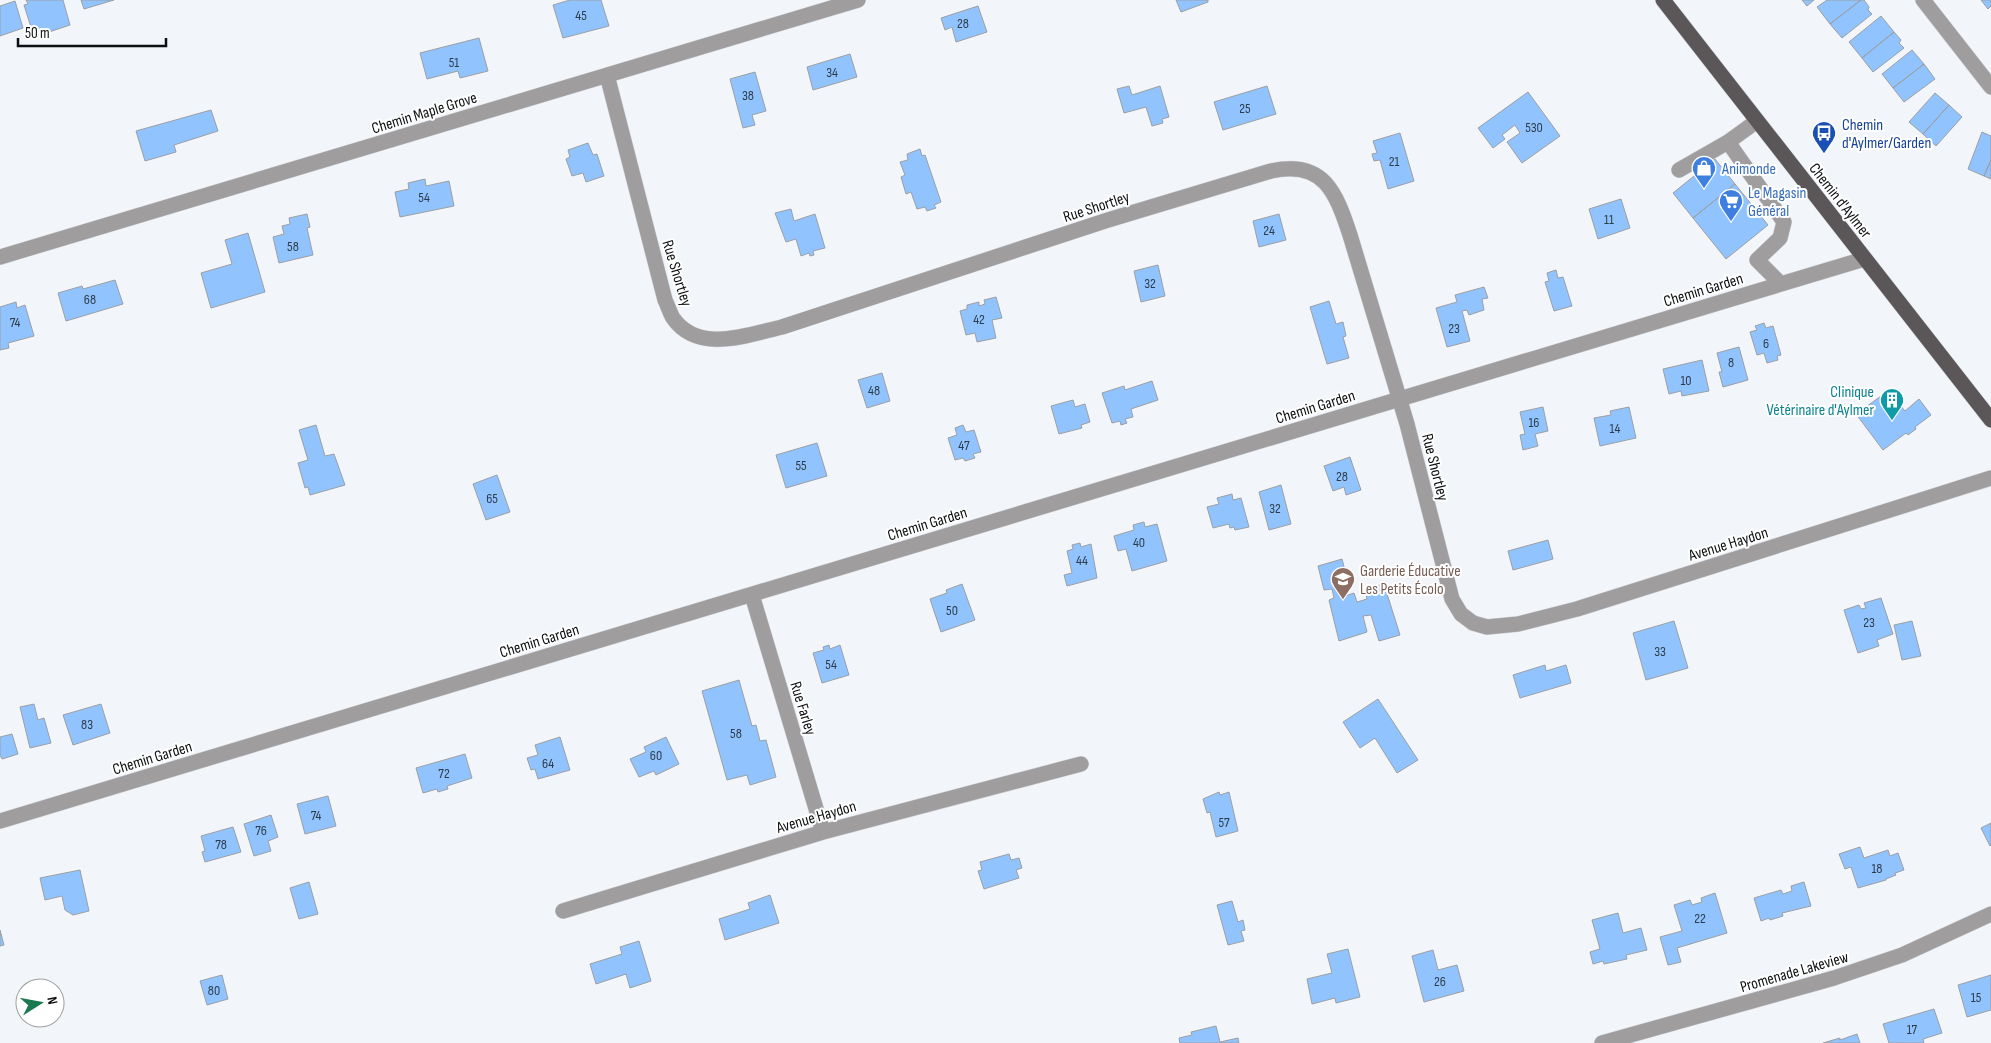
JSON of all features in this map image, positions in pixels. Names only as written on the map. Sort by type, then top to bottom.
[{"type":"main road","name":"Chemin d'Aylmer","points":[[1663,0],[1991,420]]},
{"type":"street","name":"Chemin Maple Grove","points":[[0,257],[858,0]]},
{"type":"street","points":[[1923,0],[1991,87]]},
{"type":"street","name":"Rue Shortley","points":[[607,75],[665,300],[673,318],[684,329],[697,337],[711,339],[732,338],[782,327],[1108,220],[1272,171],[1286,168],[1310,171],[1322,179],[1331,189],[1342,210],[1400,399],[1452,599],[1460,614],[1473,623]]},
{"type":"street","points":[[1679,170],[1728,142],[1757,121]]},
{"type":"street","points":[[1728,142],[1784,222],[1780,238],[1757,260],[1781,284]]},
{"type":"street","name":"Chemin Garden","points":[[0,821],[1864,259]]},
{"type":"street","name":"Avenue Haydon","points":[[1473,623],[1487,627],[1501,627],[1577,609],[1991,478]]},
{"type":"street","name":"Rue Farley","points":[[752,594],[823,832]]},
{"type":"street","name":"Avenue Haydon","points":[[563,911],[823,832],[1081,764]]},
{"type":"street","name":"Promenade Lakeview","points":[[1602,1043],[1834,978],[1902,955],[1991,914]]},
{"type":"building","points":[[26,0],[63,0],[70,25],[34,37],[24,5],[28,4]]},
{"type":"building","points":[[81,0],[114,0],[84,9]]},
{"type":"building","points":[[570,0],[601,0],[609,26],[563,38],[553,5]]},
{"type":"building","points":[[1176,0],[1208,0],[1208,2],[1181,12]]},
{"type":"building","points":[[1802,0],[1814,0],[1807,6]]},
{"type":"building","points":[[1827,0],[1861,0],[1830,24],[1817,7]]},
{"type":"building","points":[[1861,0],[1864,0],[1872,14],[1842,38],[1830,24]]},
{"type":"building","points":[[1981,0],[1991,0],[1991,6],[1988,9]]},
{"type":"building","points":[[15,1],[23,28],[0,36],[0,6]]},
{"type":"building","points":[[978,6],[987,32],[956,42],[952,27],[945,30],[941,18]]},
{"type":"building","points":[[1881,16],[1894,32],[1862,58],[1849,42]]},
{"type":"building","points":[[1894,32],[1901,40],[1899,43],[1904,48],[1873,72],[1862,58]]},
{"type":"building","points":[[479,38],[488,71],[460,78],[458,71],[427,79],[420,53]]},
{"type":"building","points":[[1912,50],[1924,64],[1893,88],[1882,74]]},
{"type":"building","points":[[850,54],[857,77],[813,90],[807,67]]},
{"type":"building","points":[[1924,64],[1935,79],[1904,102],[1893,88]]},
{"type":"building","points":[[755,72],[766,111],[752,115],[755,125],[743,128],[730,79]]},
{"type":"building","points":[[1129,86],[1132,95],[1160,86],[1169,117],[1162,119],[1163,123],[1152,126],[1146,107],[1124,113],[1117,89]]},
{"type":"building","points":[[1267,86],[1276,114],[1223,130],[1214,102]]},
{"type":"building","points":[[1528,92],[1560,136],[1522,163],[1507,142],[1520,133],[1515,125],[1502,135],[1505,139],[1493,148],[1478,128]]},
{"type":"building","points":[[1935,93],[1949,105],[1923,134],[1909,122]]},
{"type":"building","points":[[1949,105],[1962,117],[1936,146],[1923,134]]},
{"type":"building","points":[[211,110],[218,131],[174,145],[176,152],[145,161],[136,131]]},
{"type":"building","points":[[1982,132],[1991,136],[1991,160],[1984,176],[1968,169]]},
{"type":"building","points":[[1400,133],[1414,181],[1388,189],[1380,160],[1374,161],[1372,154],[1377,153],[1373,141]]},
{"type":"building","points":[[588,143],[593,155],[597,154],[604,176],[586,182],[583,173],[572,176],[566,159],[570,157],[568,150]]},
{"type":"building","points":[[920,149],[922,156],[925,155],[941,202],[934,205],[936,208],[927,211],[925,207],[917,209],[911,192],[906,194],[901,177],[905,175],[900,162],[908,160],[907,154]]},
{"type":"building","name":"Animonde","points":[[1715,159],[1735,184],[1693,218],[1673,193]]},
{"type":"building","points":[[1991,160],[1991,179],[1984,176]]},
{"type":"building","points":[[425,179],[426,186],[449,181],[454,206],[400,217],[395,192],[409,189],[408,183]]},
{"type":"building","name":"Le Magasin Général","points":[[1735,184],[1768,225],[1726,259],[1693,218]]},
{"type":"building","points":[[1621,199],[1630,228],[1598,239],[1589,209]]},
{"type":"building","points":[[791,209],[794,221],[815,214],[825,248],[813,251],[814,255],[810,256],[809,253],[801,256],[796,239],[786,242],[775,213]]},
{"type":"building","points":[[307,214],[310,227],[307,228],[313,255],[279,263],[273,237],[284,234],[282,226],[290,224],[289,218]]},
{"type":"building","points":[[1279,214],[1286,240],[1259,247],[1253,221]]},
{"type":"building","points":[[248,233],[265,292],[211,308],[201,273],[232,264],[225,240]]},
{"type":"building","points":[[1158,265],[1165,296],[1141,302],[1134,271]]},
{"type":"building","points":[[1556,270],[1558,278],[1563,277],[1572,306],[1554,311],[1545,282],[1549,281],[1547,273]]},
{"type":"building","points":[[115,280],[123,304],[66,321],[58,293],[82,286],[83,289]]},
{"type":"building","points":[[1484,287],[1488,298],[1482,299],[1484,310],[1469,315],[1467,310],[1462,311],[1470,341],[1447,347],[1436,308],[1457,302],[1455,295]]},
{"type":"building","points":[[996,297],[1002,318],[992,320],[996,338],[977,342],[975,333],[966,335],[960,311],[967,309],[967,305],[979,302],[979,306],[985,304],[984,300]]},
{"type":"building","points":[[1329,301],[1336,324],[1343,322],[1346,336],[1343,337],[1349,358],[1327,364],[1310,307]]},
{"type":"building","points":[[16,302],[17,308],[25,305],[34,336],[8,343],[9,348],[0,350],[0,307]]},
{"type":"building","points":[[1764,323],[1766,328],[1773,326],[1781,355],[1777,356],[1778,360],[1767,363],[1764,353],[1757,355],[1750,332],[1757,330],[1755,326]]},
{"type":"building","points":[[1739,347],[1748,380],[1723,387],[1719,372],[1722,372],[1717,353]]},
{"type":"building","points":[[1702,360],[1709,391],[1682,396],[1681,391],[1669,394],[1663,369]]},
{"type":"building","points":[[882,373],[890,401],[867,408],[858,380]]},
{"type":"building","points":[[1152,381],[1158,400],[1131,409],[1133,417],[1125,419],[1127,423],[1121,425],[1120,421],[1112,423],[1102,393],[1124,386],[1125,390]]},
{"type":"building","name":"Clinique Vétérinaire d'Aylmer","points":[[1888,391],[1905,411],[1919,399],[1931,415],[1908,435],[1906,433],[1883,450],[1856,414]]},
{"type":"building","points":[[1073,400],[1075,407],[1085,404],[1090,422],[1081,425],[1082,428],[1059,434],[1051,406]]},
{"type":"building","points":[[1543,407],[1548,431],[1535,434],[1538,446],[1523,450],[1520,435],[1525,434],[1520,412]]},
{"type":"building","points":[[1629,407],[1636,438],[1600,446],[1594,418],[1611,415],[1610,411]]},
{"type":"building","points":[[316,425],[325,456],[334,454],[345,485],[310,495],[308,487],[305,488],[298,463],[308,460],[299,430]]},
{"type":"building","points":[[963,425],[966,432],[974,430],[981,452],[973,454],[975,458],[965,461],[963,458],[955,460],[948,438],[957,435],[955,428]]},
{"type":"building","points":[[817,443],[827,476],[786,488],[776,455]]},
{"type":"building","points":[[1350,457],[1361,490],[1346,495],[1344,487],[1333,491],[1324,466]]},
{"type":"building","points":[[497,475],[510,512],[486,520],[473,484]]},
{"type":"building","points":[[1281,485],[1291,524],[1269,530],[1259,492]]},
{"type":"building","points":[[1232,494],[1233,500],[1241,498],[1249,527],[1235,530],[1234,527],[1230,528],[1229,524],[1213,528],[1207,507],[1219,504],[1217,498]]},
{"type":"building","points":[[1144,522],[1145,527],[1157,524],[1167,561],[1132,571],[1126,549],[1118,551],[1114,536],[1134,530],[1133,525]]},
{"type":"building","points":[[1548,540],[1553,559],[1513,570],[1508,551]]},
{"type":"building","points":[[1080,543],[1081,547],[1091,544],[1097,578],[1067,586],[1064,575],[1072,573],[1067,551],[1073,549],[1072,545]]},
{"type":"building","name":"Garderie Éducative Les Petits Écolo","points":[[1342,559],[1349,586],[1340,588],[1342,597],[1354,593],[1357,602],[1367,599],[1365,589],[1384,584],[1400,635],[1379,641],[1371,615],[1363,616],[1367,632],[1339,641],[1329,600],[1334,598],[1332,589],[1324,590],[1318,566]]},
{"type":"building","points":[[962,584],[975,620],[941,632],[930,599],[947,593],[946,590]]},
{"type":"building","points":[[1881,598],[1893,634],[1877,640],[1879,646],[1858,653],[1844,610],[1859,605],[1861,609],[1866,608],[1864,603]]},
{"type":"building","points":[[1674,621],[1688,668],[1646,680],[1633,633]]},
{"type":"building","points":[[1912,621],[1921,656],[1902,660],[1894,625]]},
{"type":"building","points":[[829,645],[830,649],[840,645],[849,675],[822,683],[813,653],[824,650],[823,647]]},
{"type":"building","points":[[1545,665],[1546,671],[1566,665],[1571,683],[1520,698],[1513,675]]},
{"type":"building","points":[[739,680],[752,726],[756,725],[760,741],[766,740],[776,777],[750,785],[747,775],[727,780],[702,691]]},
{"type":"building","points":[[1378,699],[1418,760],[1397,773],[1375,738],[1360,748],[1343,722]]},
{"type":"building","points":[[34,704],[38,720],[44,718],[51,743],[30,748],[20,707]]},
{"type":"building","points":[[101,704],[110,733],[73,745],[63,715]]},
{"type":"building","points":[[12,734],[18,754],[2,759],[0,755],[0,737]]},
{"type":"building","points":[[560,737],[570,770],[538,779],[535,769],[531,770],[527,758],[538,755],[535,745]]},
{"type":"building","points":[[666,737],[679,764],[656,775],[654,771],[639,777],[630,759],[646,752],[644,747]]},
{"type":"building","points":[[465,754],[472,778],[447,786],[448,789],[438,792],[437,789],[423,793],[416,768]]},
{"type":"building","points":[[1219,792],[1220,795],[1229,792],[1238,831],[1216,837],[1210,812],[1207,813],[1203,799]]},
{"type":"building","points":[[328,796],[336,826],[305,834],[297,804]]},
{"type":"building","points":[[271,815],[278,837],[268,841],[271,851],[254,856],[244,824]]},
{"type":"building","points":[[1991,823],[1991,845],[1990,846],[1981,828]]},
{"type":"building","points":[[233,827],[241,852],[205,862],[202,852],[205,851],[201,836]]},
{"type":"building","points":[[1860,847],[1864,858],[1888,850],[1890,856],[1898,853],[1904,870],[1895,873],[1896,875],[1886,880],[1858,888],[1851,867],[1845,869],[1839,854]]},
{"type":"building","points":[[1009,854],[1011,860],[1019,858],[1022,868],[1016,870],[1019,878],[984,889],[978,871],[982,870],[980,862]]},
{"type":"building","points":[[80,870],[89,911],[73,915],[65,910],[62,896],[45,900],[40,878]]},
{"type":"building","points":[[309,882],[318,914],[299,919],[290,888]]},
{"type":"building","points":[[1804,882],[1811,906],[1782,913],[1783,916],[1770,920],[1769,918],[1761,921],[1754,898],[1781,890],[1783,894],[1792,891],[1791,886]]},
{"type":"building","points":[[1715,893],[1727,933],[1677,948],[1681,962],[1668,965],[1660,937],[1682,931],[1674,905],[1690,900],[1692,905],[1702,902],[1701,898]]},
{"type":"building","points":[[770,895],[779,923],[725,940],[719,919],[750,909],[748,903]]},
{"type":"building","points":[[1232,901],[1238,922],[1243,920],[1245,930],[1241,931],[1244,941],[1228,945],[1217,905]]},
{"type":"building","points":[[1618,913],[1623,933],[1641,928],[1647,950],[1626,955],[1627,959],[1604,964],[1603,961],[1593,964],[1590,952],[1600,949],[1592,920]]},
{"type":"building","points":[[0,930],[4,945],[0,946]]},
{"type":"building","points":[[639,941],[651,981],[630,988],[626,974],[596,984],[590,964],[622,954],[620,947]]},
{"type":"building","points":[[1348,949],[1360,997],[1336,1003],[1335,998],[1312,1004],[1307,979],[1332,973],[1327,954]]},
{"type":"building","points":[[1433,950],[1438,970],[1457,965],[1464,991],[1424,1002],[1412,956]]},
{"type":"building","points":[[222,975],[228,999],[207,1005],[200,981]]},
{"type":"building","points":[[1991,975],[1991,1010],[1967,1017],[1958,985]]},
{"type":"building","points":[[1934,1009],[1942,1033],[1923,1039],[1924,1043],[1889,1043],[1883,1024]]},
{"type":"building","points":[[1216,1026],[1220,1042],[1238,1038],[1239,1043],[1180,1043],[1179,1038],[1192,1035],[1191,1032]]},
{"type":"building","points":[[1857,1034],[1860,1043],[1823,1043],[1840,1038],[1840,1040]]},
{"type":"place","name":"Chemin d'Aylmer/Garden","points":[[1824,154]]},
{"type":"place","name":"Animonde","points":[[1704,189]]},
{"type":"place","name":"Le Magasin Général","points":[[1731,222]]},
{"type":"place","name":"Clinique Vétérinaire d'Aylmer","points":[[1892,421]]},
{"type":"place","name":"Garderie Éducative Les Petits Écolo","points":[[1343,600]]}]
